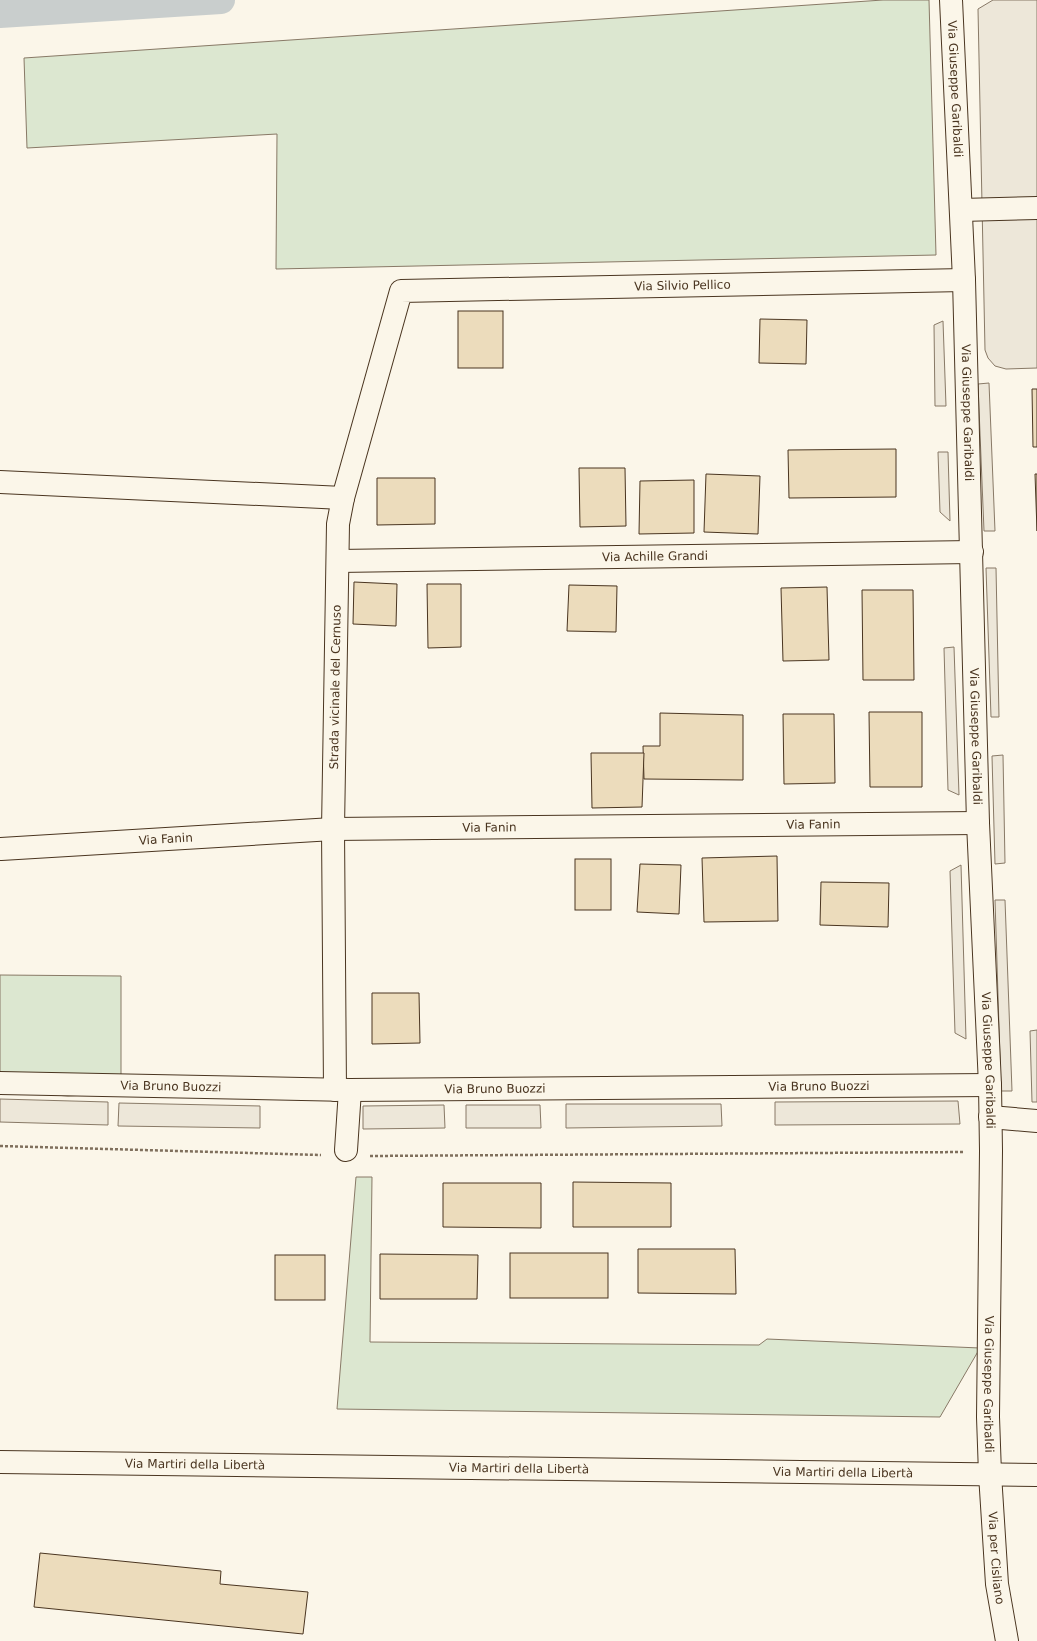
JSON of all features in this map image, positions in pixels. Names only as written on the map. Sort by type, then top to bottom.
[{"type":"street","name":"Via Giuseppe Garibaldi","points":[[951,0],[964,280],[978,822],[990,1085],[991,1151],[988,1417],[990,1474]]},
{"type":"street","points":[[961,210],[1037,208]]},
{"type":"street","name":"Via Silvio Pellico","points":[[401,291],[964,280]]},
{"type":"street","name":"Strada vicinale del Cernuso","points":[[355,1153],[343,1090],[333,829],[338,524],[343,498],[401,291]]},
{"type":"street","points":[[0,482],[343,498]]},
{"type":"street","name":"Via Achille Grandi","points":[[338,561],[972,552]]},
{"type":"street","name":"Via Fanin","points":[[1,849],[333,829],[978,822]]},
{"type":"street","name":"Via Bruno Buozzi","points":[[0,1083],[343,1090],[990,1085]]},
{"type":"street","points":[[990,1118],[1037,1121]]},
{"type":"street","name":"Via Martiri della Libertà","points":[[0,1462],[1037,1475]]},
{"type":"street","name":"Via per Cisliano","points":[[990,1474],[997,1584],[1007,1641]]},
{"type":"path","points":[[0,1146],[322,1155]]},
{"type":"path","points":[[355,1153],[991,1151]]},
{"type":"green space","points":[[883,0],[929,0],[936,255],[276,269],[277,134],[27,148],[24,58]]},
{"type":"green space","points":[[0,975],[121,976],[121,1093],[68,1096],[0,1091]]},
{"type":"green space","points":[[356,1177],[372,1177],[370,1342],[759,1345],[767,1339],[980,1348],[940,1417],[337,1409]]},
{"type":"shaded area","points":[[993,0],[1037,0],[1037,368],[1006,369],[995,366],[988,358],[985,350],[978,9]]},
{"type":"shaded area","points":[[943,321],[946,406],[935,406],[934,325]]},
{"type":"shaded area","points":[[989,383],[995,531],[984,531],[978,384]]},
{"type":"shaded area","points":[[938,452],[948,452],[950,521],[940,512]]},
{"type":"shaded area","points":[[986,568],[996,568],[999,717],[991,717]]},
{"type":"shaded area","points":[[954,647],[959,795],[948,790],[944,648]]},
{"type":"shaded area","points":[[1003,755],[1005,863],[995,864],[992,756]]},
{"type":"shaded area","points":[[961,865],[966,1039],[955,1033],[950,871]]},
{"type":"shaded area","points":[[995,900],[1005,900],[1012,1091],[1001,1091]]},
{"type":"shaded area","points":[[1037,1030],[1037,1102],[1032,1102],[1030,1031]]},
{"type":"shaded area","points":[[0,1099],[108,1102],[108,1125],[0,1122]]},
{"type":"shaded area","points":[[958,1101],[960,1124],[775,1125],[775,1102]]},
{"type":"shaded area","points":[[119,1103],[260,1106],[260,1128],[118,1126]]},
{"type":"shaded area","points":[[566,1104],[721,1104],[722,1126],[566,1128]]},
{"type":"shaded area","points":[[444,1105],[445,1128],[363,1129],[363,1106]]},
{"type":"shaded area","points":[[466,1105],[540,1105],[541,1128],[466,1128]]},
{"type":"building","points":[[458,311],[503,311],[503,368],[458,368]]},
{"type":"building","points":[[760,319],[807,320],[806,364],[759,363]]},
{"type":"building","points":[[1032,389],[1037,389],[1037,447],[1033,447]]},
{"type":"building","points":[[896,449],[896,497],[789,498],[788,450]]},
{"type":"building","points":[[579,468],[625,468],[626,526],[580,527]]},
{"type":"building","points":[[706,474],[760,476],[758,534],[704,532]]},
{"type":"building","points":[[1035,474],[1037,474],[1037,531]]},
{"type":"building","points":[[377,478],[435,478],[435,524],[377,525]]},
{"type":"building","points":[[694,480],[694,533],[639,534],[640,481]]},
{"type":"building","points":[[354,582],[397,584],[396,626],[353,624]]},
{"type":"building","points":[[427,584],[461,584],[461,647],[428,648]]},
{"type":"building","points":[[569,585],[617,586],[616,632],[567,631]]},
{"type":"building","points":[[827,587],[829,660],[783,661],[781,588]]},
{"type":"building","points":[[862,590],[913,590],[914,680],[863,680]]},
{"type":"building","points":[[869,712],[922,712],[922,787],[870,787]]},
{"type":"building","points":[[660,713],[743,715],[743,780],[644,779],[643,746],[660,746]]},
{"type":"building","points":[[783,714],[834,714],[835,783],[784,784]]},
{"type":"building","points":[[591,753],[644,753],[642,807],[592,808]]},
{"type":"building","points":[[777,856],[778,921],[704,922],[702,858]]},
{"type":"building","points":[[575,859],[611,859],[611,910],[575,910]]},
{"type":"building","points":[[640,864],[681,865],[679,914],[637,912]]},
{"type":"building","points":[[821,882],[889,883],[888,927],[820,925]]},
{"type":"building","points":[[372,993],[419,993],[420,1043],[372,1044]]},
{"type":"building","points":[[573,1182],[671,1183],[671,1227],[573,1227]]},
{"type":"building","points":[[443,1183],[541,1183],[541,1228],[443,1227]]},
{"type":"building","points":[[638,1249],[735,1249],[736,1294],[638,1293]]},
{"type":"building","points":[[510,1253],[608,1253],[608,1298],[510,1298]]},
{"type":"building","points":[[380,1254],[478,1255],[477,1299],[380,1299]]},
{"type":"building","points":[[275,1255],[325,1255],[325,1300],[275,1300]]},
{"type":"building","points":[[40,1553],[221,1571],[220,1584],[308,1592],[303,1634],[34,1607]]},
{"type":"waterway","points":[[0,14],[221,0]]}]
